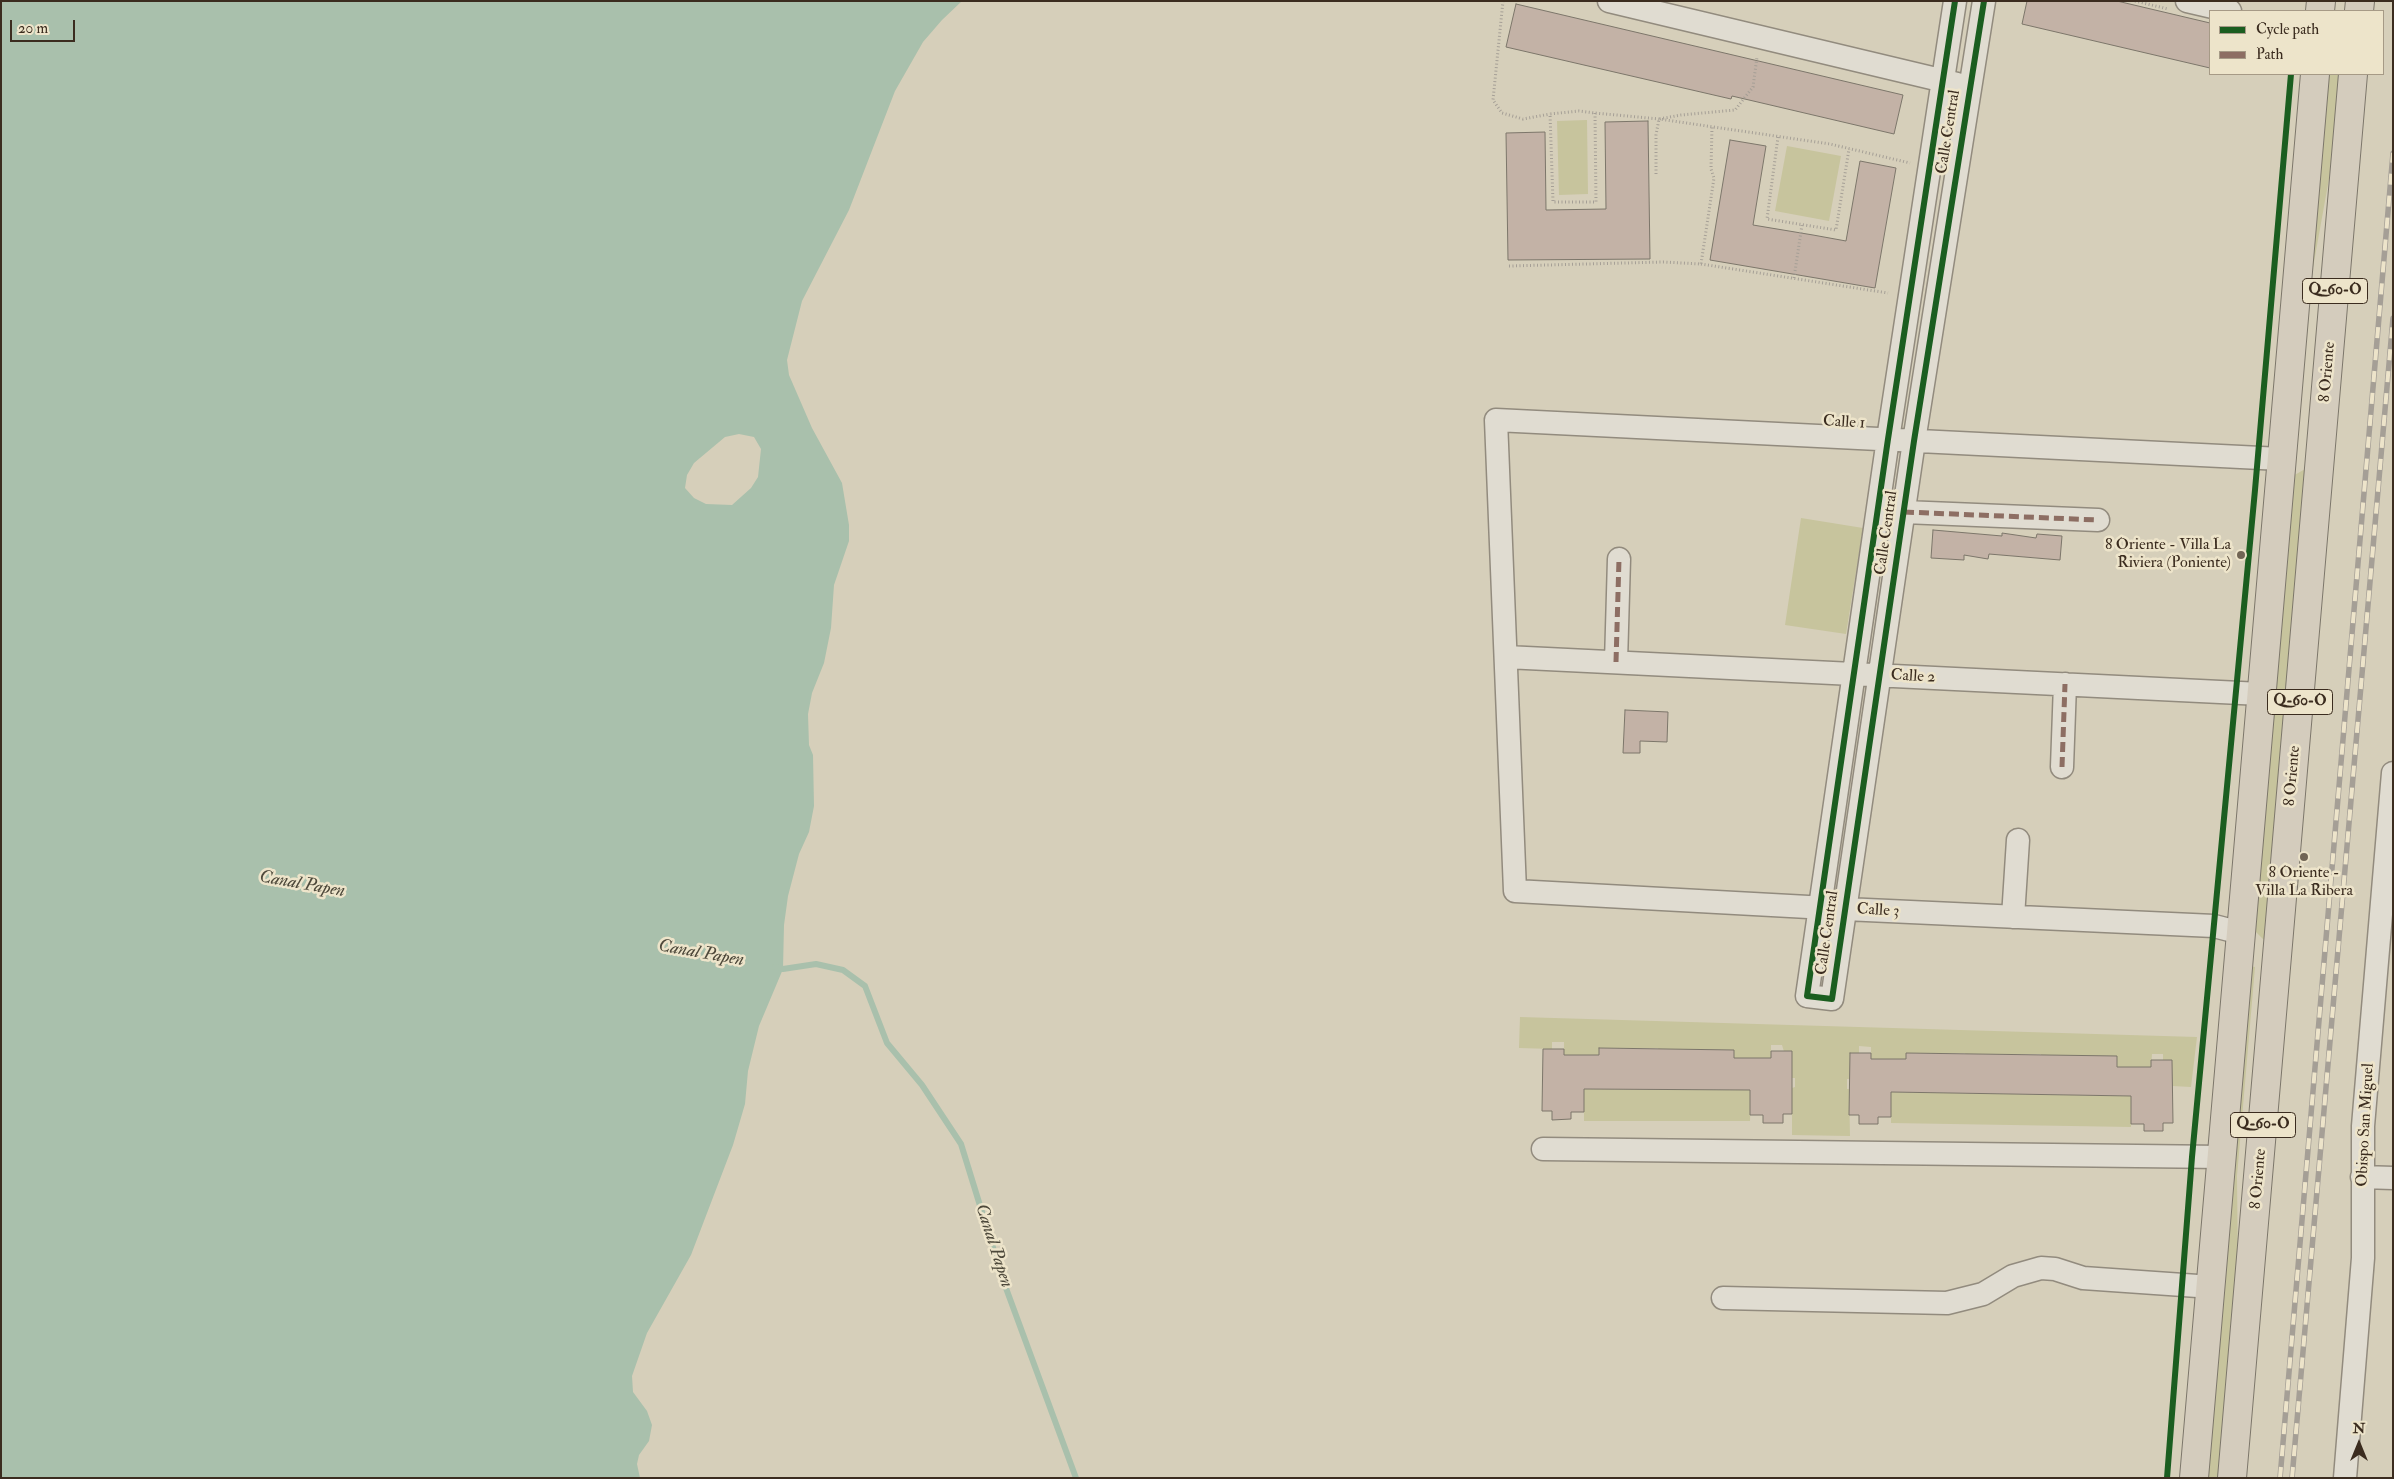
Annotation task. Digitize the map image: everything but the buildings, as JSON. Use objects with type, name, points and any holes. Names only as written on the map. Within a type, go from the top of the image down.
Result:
[{"type":"main road","name":"Q-60-O","points":[[2194,1478],[2212,1287],[2315,75]]},
{"type":"main road","name":"8 Oriente","points":[[2232,1478],[2353,75]]},
{"type":"main road","points":[[2282,459],[2304,444],[2324,420]]},
{"type":"main road","points":[[2241,933],[2260,952],[2275,985]]},
{"type":"street","points":[[1609,1],[1970,87]]},
{"type":"street","name":"Calle Central","points":[[1955,1],[1888,439],[1807,996],[1832,999],[1914,441],[1984,1]]},
{"type":"street","points":[[2187,1],[2226,10]]},
{"type":"street","points":[[1909,303],[1935,313]]},
{"type":"street","name":"Calle 1","points":[[1506,657],[1496,420],[2282,459]]},
{"type":"street","points":[[1904,512],[2098,520]]},
{"type":"street","points":[[1616,662],[1619,559]]},
{"type":"street","name":"Calle 2","points":[[1506,657],[2261,694]]},
{"type":"street","name":"Calle 3","points":[[1506,657],[1515,891],[1820,908],[2214,926],[2241,933]]},
{"type":"street","points":[[2062,768],[2065,684]]},
{"type":"street","name":"Obispo San Miguel","points":[[2345,1478],[2362,1268],[2362,1177],[2365,1098],[2393,773]]},
{"type":"street","points":[[2013,917],[2018,840]]},
{"type":"street","points":[[1543,1149],[2222,1157]]},
{"type":"street","points":[[2362,1177],[2393,1178]]},
{"type":"street","points":[[1722,1298],[1947,1303],[1983,1294],[2013,1276],[2041,1268],[2056,1269],[2083,1278],[2212,1287]]},
{"type":"path","points":[[1503,1],[1493,100],[1502,113],[1523,119],[1579,111],[1659,119],[1849,149],[1930,168]]},
{"type":"path","points":[[1659,119],[1735,110],[1752,87],[1759,37]]},
{"type":"path","points":[[1550,114],[1553,202],[1596,202],[1595,113]]},
{"type":"path","points":[[1656,174],[1656,135],[1659,119]]},
{"type":"path","points":[[1701,264],[1714,178],[1711,169],[1712,127]]},
{"type":"path","points":[[1778,137],[1767,219],[1836,230],[1849,149]]},
{"type":"path","points":[[1794,279],[1802,224]]},
{"type":"path","points":[[1509,266],[1663,262],[1701,264],[1794,279],[1909,303]]},
{"type":"shaded area","points":[[2329,75],[2342,75],[2334,151],[2312,273]]},
{"type":"shaded area","points":[[1587,120],[1588,194],[1559,195],[1557,121]]},
{"type":"shaded area","points":[[1787,146],[1841,156],[1829,221],[1775,211]]},
{"type":"shaded area","points":[[2307,468],[2265,939],[2263,939],[2253,929],[2291,477]]},
{"type":"shaded area","points":[[1801,518],[1863,528],[1846,634],[1785,625]]},
{"type":"shaded area","points":[[2249,966],[2255,967],[2237,1176],[2238,1274],[2221,1478],[2206,1478]]},
{"type":"shaded area","points":[[1520,1017],[2197,1037],[2191,1087],[2172,1086],[2172,1060],[2163,1060],[2163,1054],[2152,1054],[2151,1067],[2117,1067],[2116,1056],[2058,1056],[2041,1063],[2041,1054],[1981,1054],[1966,1064],[1965,1053],[1906,1053],[1906,1059],[1871,1060],[1871,1047],[1859,1046],[1859,1053],[1850,1053],[1850,1079],[1847,1079],[1850,1136],[1792,1135],[1792,1088],[1795,1087],[1795,1078],[1792,1078],[1782,1045],[1771,1045],[1771,1058],[1734,1058],[1734,1050],[1659,1060],[1658,1048],[1600,1048],[1599,1055],[1564,1055],[1564,1042],[1552,1042],[1552,1049],[1519,1048]]},
{"type":"shaded area","points":[[1584,1089],[1751,1090],[1750,1121],[1584,1121]]},
{"type":"shaded area","points":[[1891,1092],[2131,1096],[2131,1127],[1891,1123]]},
{"type":"water","points":[[1,1],[962,1],[923,42],[895,91],[849,210],[802,301],[787,360],[789,375],[812,428],[842,483],[849,525],[849,541],[834,585],[831,628],[824,663],[812,693],[808,714],[809,745],[813,755],[814,806],[809,832],[799,854],[788,896],[784,925],[783,969],[759,1026],[748,1071],[745,1104],[733,1145],[691,1255],[647,1333],[632,1376],[633,1392],[647,1411],[652,1425],[649,1441],[639,1455],[637,1464],[640,1478],[1,1478]],"holes":[[[739,434],[754,437],[761,449],[758,477],[751,488],[732,505],[706,504],[694,498],[685,488],[687,475],[694,463],[725,437]]]},
{"type":"waterway","name":"Canal Papen","points":[[775,967],[783,969],[816,964],[843,970],[865,986],[887,1043],[922,1085],[961,1144],[1003,1280],[1076,1478]]},
{"type":"railway","points":[[2280,1478],[2393,153]]},
{"type":"railway","points":[[2292,1478],[2393,318]]},
{"type":"marked path","points":[[1904,512],[2098,520]]},
{"type":"marked path","points":[[1616,662],[1619,559]]},
{"type":"marked path","points":[[2062,767],[2065,684]]},
{"type":"cycle path","points":[[1955,1],[1888,439],[1807,996],[1832,999],[1914,441],[1984,1]]},
{"type":"cycle path","points":[[2167,1478],[2192,1157],[2255,490],[2291,75]]},
{"type":"place","name":"8 Oriente - Villa La Riviera (Poniente)","points":[[2241,555]]},
{"type":"place","name":"8 Oriente - Villa La Ribera","points":[[2304,857]]}]
